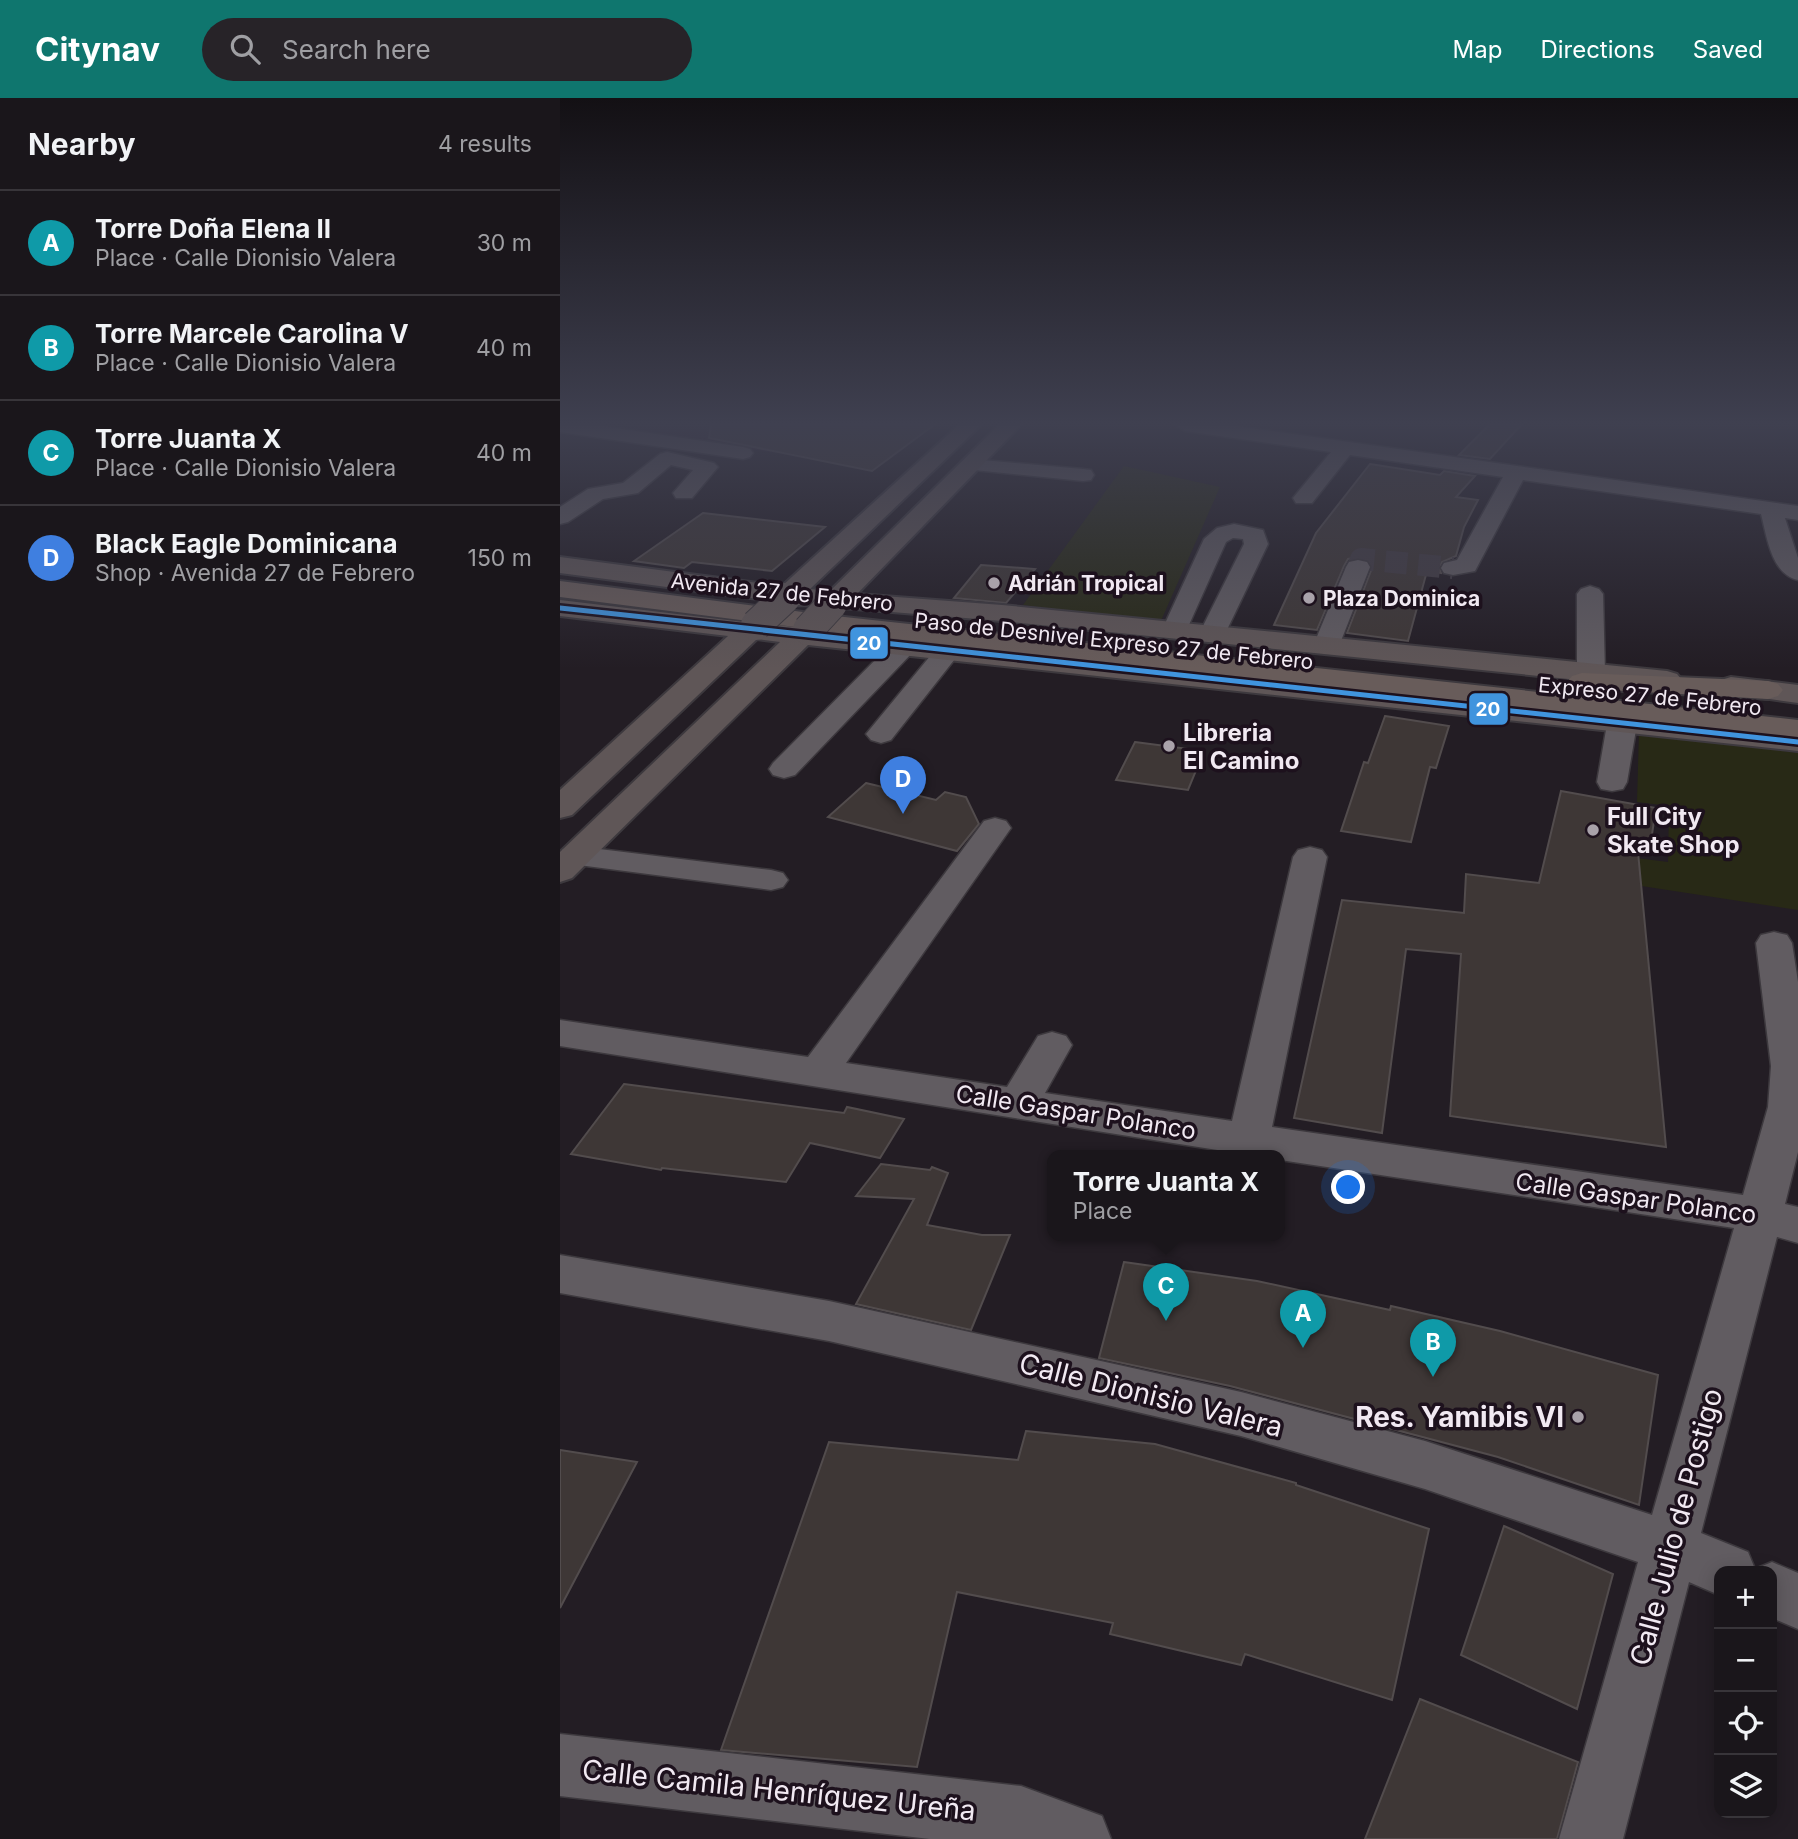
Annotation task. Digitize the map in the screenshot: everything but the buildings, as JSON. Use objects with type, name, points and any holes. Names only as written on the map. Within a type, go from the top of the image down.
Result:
[{"type":"highway","name":"Paso de Desnivel Expreso 27 de Febrero","points":[[560,577],[791,607],[1463,684]]},
{"type":"highway","name":"Paso de Desnivel Expreso 27 de Febrero","points":[[560,589],[826,623],[1463,684]]},
{"type":"highway","points":[[1463,684],[1769,690]]},
{"type":"highway","points":[[1463,684],[1798,741]]},
{"type":"highway","name":"Expreso 27 de Febrero","points":[[1463,684],[1798,712]]},
{"type":"highway","name":"Expreso 27 de Febrero","points":[[1463,684],[1798,729]]},
{"type":"main road","points":[[560,808],[884,506]]},
{"type":"main road","points":[[568,864],[806,632],[930,506]]},
{"type":"main road","name":"Avenida 27 de Febrero","points":[[560,565],[834,602],[1212,634],[1798,694]]},
{"type":"main road","name":"Avenida 27 de Febrero","points":[[560,608],[652,620],[806,632],[905,646],[1798,741]]},
{"type":"street","points":[[560,517],[577,506]]},
{"type":"street","points":[[1459,567],[1495,506]]},
{"type":"street","points":[[1752,506],[1798,513]]},
{"type":"street","points":[[1771,509],[1784,556],[1798,573]]},
{"type":"street","points":[[1175,631],[1216,539],[1224,532],[1241,531],[1255,535],[1256,544],[1212,634]]},
{"type":"street","points":[[1326,646],[1358,567]]},
{"type":"street","points":[[1590,594],[1591,672]]},
{"type":"street","points":[[784,769],[905,646]]},
{"type":"street","points":[[881,734],[949,650]]},
{"type":"street","points":[[1612,782],[1622,724]]},
{"type":"street","points":[[818,1072],[995,828]]},
{"type":"street","points":[[1249,1139],[1310,857]]},
{"type":"street","points":[[568,864],[771,880]]},
{"type":"street","name":"Calle Julio de Postigo","points":[[1591,1839],[1670,1547],[1779,1220],[1791,1066],[1774,943]]},
{"type":"street","name":"Calle Gaspar Polanco","points":[[560,1033],[1779,1220]]},
{"type":"street","points":[[1019,1102],[1052,1045]]},
{"type":"street","name":"Calle Dionisio Valera","points":[[560,1274],[829,1321],[1241,1414],[1425,1465],[1670,1547],[1716,1566]]},
{"type":"street","points":[[1777,1592],[1798,1601]]},
{"type":"street","name":"Calle Camila Henríquez Ureña","points":[[560,1765],[1021,1818],[1079,1839]]},
{"type":"green space","points":[[1095,506],[1212,506],[1160,623],[1023,605]]},
{"type":"green space","points":[[1639,732],[1798,753],[1798,910],[1635,885],[1636,858],[1668,862],[1669,806],[1637,802]]},
{"type":"tunnel","points":[[1358,567],[1361,559],[1453,568]]},
{"type":"transit line","name":"20","points":[[560,608],[1798,742]]},
{"type":"place","name":"Adrián Tropical","points":[[994,583]]},
{"type":"place","name":"Plaza Dominica","points":[[1309,598]]},
{"type":"place","name":"Libreria El Camino","points":[[1169,746]]},
{"type":"place","name":"Black Eagle Dominicana","points":[[903,814]]},
{"type":"place","name":"Full City Skate Shop","points":[[1593,830]]},
{"type":"place","name":"Torre Juanta X","points":[[1166,1321]]},
{"type":"place","name":"Torre Doña Elena II","points":[[1303,1348]]},
{"type":"place","name":"Torre Marcele Carolina V","points":[[1433,1377]]},
{"type":"place","name":"Res. Yamibis VI","points":[[1578,1417]]}]
